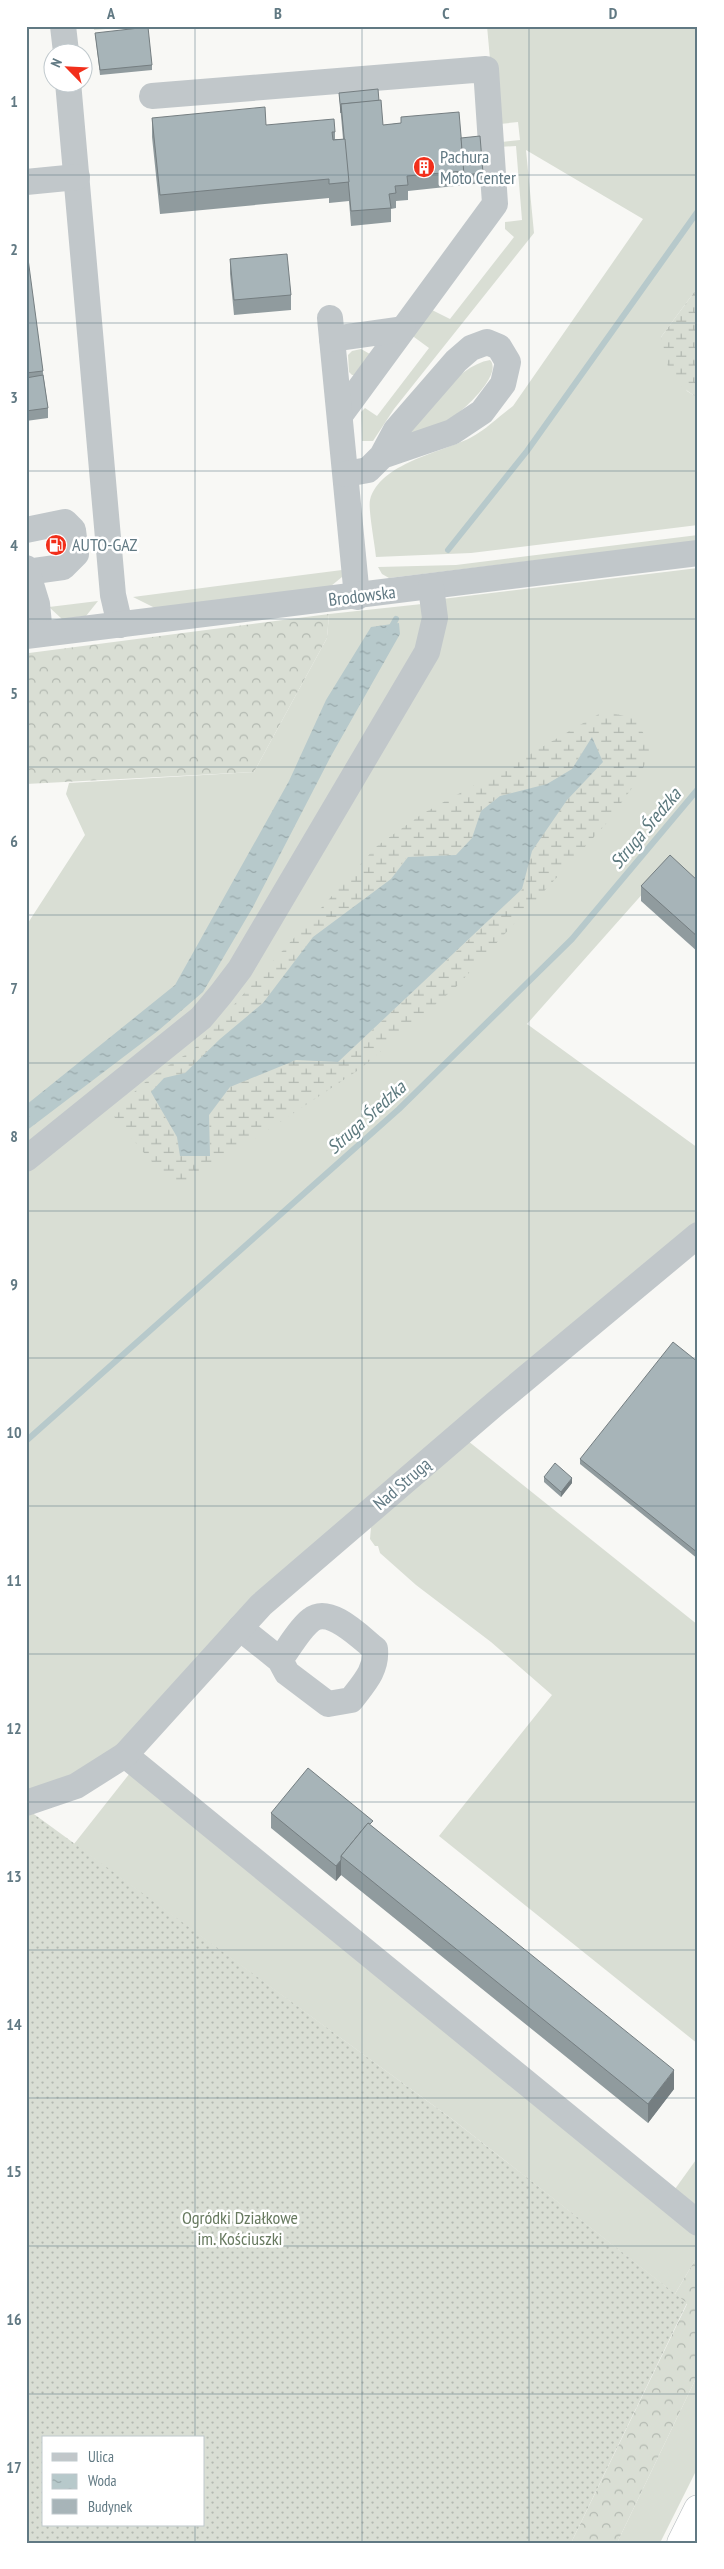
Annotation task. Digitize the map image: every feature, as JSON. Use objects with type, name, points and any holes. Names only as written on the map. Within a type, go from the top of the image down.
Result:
[{"type":"highway","points":[[682,2543],[698,2509]]},
{"type":"street","points":[[63,26],[65,42]]},
{"type":"street","points":[[152,96],[486,69],[495,204],[341,414]]},
{"type":"street","points":[[69,92],[113,594],[120,625]]},
{"type":"street","points":[[26,182],[77,177]]},
{"type":"street","points":[[366,596],[346,474],[331,328],[403,329]]},
{"type":"street","points":[[346,474],[368,470],[382,456],[396,430],[456,361],[472,348],[487,342],[499,347],[508,362],[503,384],[482,412],[452,432],[382,456]]},
{"type":"street","points":[[26,530],[65,522],[73,530],[76,554],[63,567],[27,570],[37,604],[33,635]]},
{"type":"street","name":"Brodowska","points":[[33,635],[366,596],[698,553]]},
{"type":"street","points":[[26,1159],[201,1018],[240,969],[427,652],[436,618],[435,587]]},
{"type":"street","name":"Nad Strugą","points":[[26,1803],[76,1786],[125,1755],[261,1605],[698,1235]]},
{"type":"street","points":[[240,1628],[280,1660]]},
{"type":"street","points":[[125,1755],[698,2223]]},
{"type":"green space","points":[[94,26],[140,26],[94,30]]},
{"type":"green space","points":[[487,26],[698,26],[698,287],[661,337],[687,391],[698,398],[698,525],[471,553],[376,557],[370,500],[376,487],[398,468],[470,438],[513,406],[643,219],[526,150],[534,233],[394,409],[373,441],[362,441],[361,412],[365,408],[377,416],[429,348],[414,337],[414,334],[432,310],[450,319],[514,237],[505,229],[505,222],[522,220],[516,146],[498,147]],"holes":[[[518,122],[520,140],[502,142],[500,124]]]},
{"type":"green space","points":[[698,287],[698,398],[675,379],[665,357],[661,337]]},
{"type":"green space","points":[[361,349],[370,354],[354,375],[352,375],[349,372],[348,355],[352,351]]},
{"type":"green space","points":[[490,360],[493,366],[487,382],[466,407],[434,428],[414,438],[400,442],[429,406],[452,382],[477,364]]},
{"type":"green space","points":[[698,535],[698,541],[389,578],[382,574],[378,567],[456,565]]},
{"type":"green space","points":[[698,568],[698,885],[669,864],[527,1024],[698,1148],[698,1222],[476,1407],[116,1749],[72,1775],[26,1794],[26,1170],[205,1022],[442,599]]},
{"type":"green space","points":[[342,570],[342,577],[331,586],[155,608],[133,597]]},
{"type":"green space","points":[[98,601],[86,616],[62,619],[49,607]]},
{"type":"green space","points":[[422,604],[425,631],[212,997],[26,1152],[26,926],[85,835],[66,794],[69,783],[254,772],[327,638],[329,614]]},
{"type":"green space","points":[[329,614],[327,638],[254,772],[26,784],[26,658],[29,657],[29,653]]},
{"type":"green space","points":[[604,711],[636,719],[652,750],[635,784],[605,825],[455,988],[360,1069],[179,1189],[149,1159],[111,1113],[153,1075],[193,1050],[377,846],[422,814]],"holes":[[[591,738],[603,762],[567,800],[532,851],[522,890],[338,1062],[296,1060],[230,1087],[209,1115],[210,1156],[180,1155],[177,1137],[151,1093],[164,1078],[185,1073],[220,1039],[263,1003],[313,937],[391,879],[407,857],[456,855],[472,838],[481,811],[500,796],[547,784],[572,769]]]},
{"type":"green space","points":[[468,1441],[698,1625],[698,2044],[439,1836],[552,1695],[491,1642],[416,1585],[380,1553],[378,1546],[375,1546],[370,1539],[371,1527]]},
{"type":"green space","points":[[130,1773],[566,2123],[698,2236],[698,2255],[675,2294],[452,2119],[74,1844]]},
{"type":"green space","name":"Ogródki Działkowe im. Kościuszki","points":[[27,1809],[452,2119],[687,2303],[571,2543],[26,2543]]},
{"type":"green space","points":[[698,2157],[698,2207],[675,2189]]},
{"type":"green space","points":[[698,2255],[698,2374],[617,2543],[571,2543],[687,2304],[675,2294]]},
{"type":"green space","points":[[698,2374],[698,2467],[660,2543],[617,2543]]},
{"type":"water","points":[[399,623],[400,634],[331,756],[253,907],[203,992],[159,1030],[26,1131],[26,1105],[175,985],[289,781],[326,700],[371,627]]},
{"type":"water","points":[[592,737],[603,762],[567,800],[532,851],[522,889],[338,1062],[296,1060],[230,1087],[209,1115],[210,1156],[180,1156],[177,1137],[151,1092],[164,1078],[185,1073],[220,1039],[263,1003],[313,937],[391,879],[408,857],[456,855],[472,838],[481,811],[500,796],[547,784],[572,769]]},
{"type":"building","points":[[148,27],[152,65],[100,70],[95,33]]},
{"type":"building","points":[[378,89],[379,101],[341,104],[341,113],[339,93]]},
{"type":"building","points":[[381,100],[383,125],[401,123],[401,117],[459,112],[464,171],[407,176],[408,185],[395,186],[396,193],[389,194],[391,208],[351,211],[341,104]]},
{"type":"building","points":[[265,107],[266,125],[334,119],[335,132],[332,132],[333,140],[345,139],[349,182],[329,184],[329,179],[160,195],[152,118]]},
{"type":"building","points":[[480,136],[483,173],[464,175],[461,138]]},
{"type":"building","points":[[26,251],[43,371],[26,373]]},
{"type":"building","points":[[287,254],[291,295],[234,300],[230,259]]},
{"type":"building","points":[[43,375],[48,408],[26,411],[26,378]]},
{"type":"building","points":[[670,855],[698,881],[698,937],[641,886]]},
{"type":"building","points":[[673,1342],[698,1362],[698,1553],[580,1459]]},
{"type":"building","points":[[555,1463],[572,1478],[561,1492],[544,1477]]},
{"type":"building","points":[[308,1768],[373,1821],[370,1824],[368,1823],[341,1856],[341,1860],[336,1866],[271,1813]]},
{"type":"building","points":[[368,1823],[674,2070],[648,2104],[341,1856]]},
{"type":"waterway","points":[[448,550],[527,451],[698,211]]},
{"type":"waterway","points":[[390,630],[396,619]]},
{"type":"waterway","name":"Struga Średzka","points":[[26,1441],[399,1109],[572,939],[698,789]]},
{"type":"place","name":"Pachura Moto Center","points":[[424,167]]},
{"type":"place","name":"AUTO-GAZ","points":[[56,545]]}]
